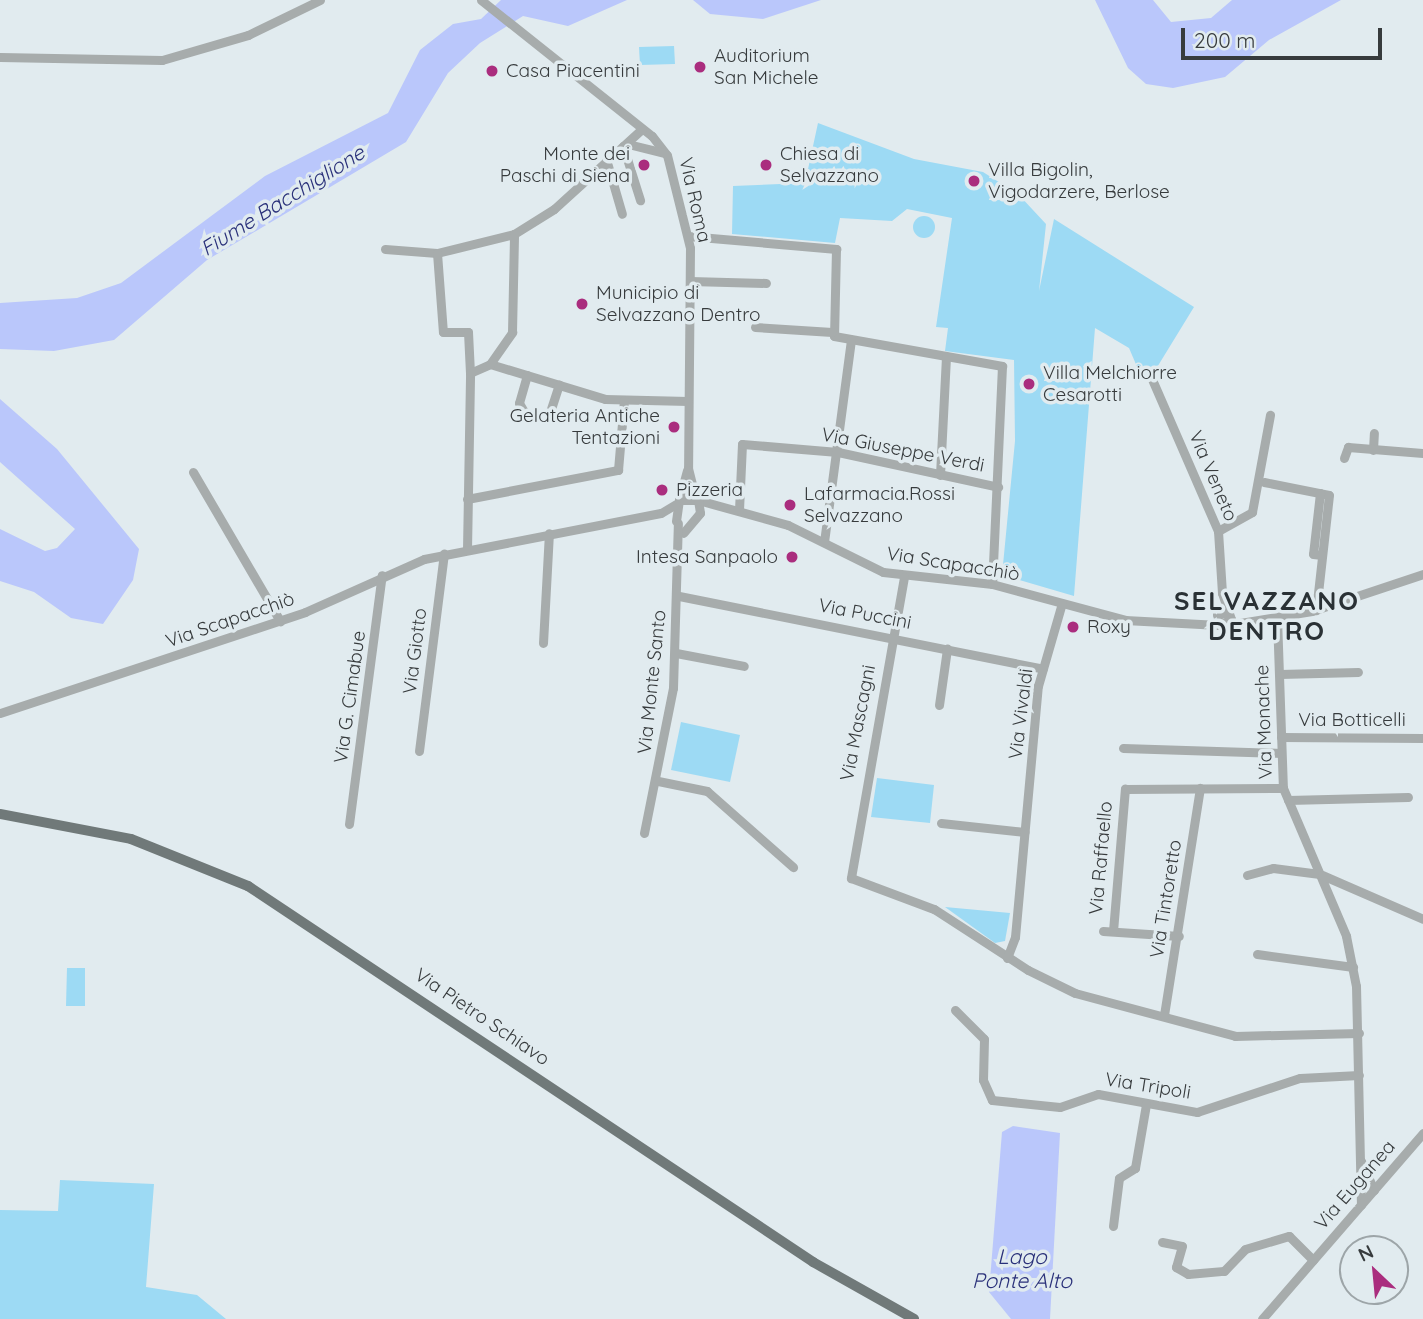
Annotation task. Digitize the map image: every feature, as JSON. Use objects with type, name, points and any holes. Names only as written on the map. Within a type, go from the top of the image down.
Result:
[{"type":"main road","name":"Via Pietro Schiavo","points":[[0,814],[131,839],[248,886],[813,1262],[914,1319]]},
{"type":"street","points":[[0,57],[162,60],[248,35],[320,0]]},
{"type":"street","name":"Via Roma","points":[[481,0],[516,31],[652,136],[667,155],[688,236],[688,468],[697,499],[698,516]]},
{"type":"street","points":[[385,249],[437,253],[514,234],[554,209],[642,129]]},
{"type":"street","points":[[625,145],[638,143],[652,136]]},
{"type":"street","points":[[638,143],[667,155]]},
{"type":"street","points":[[625,145],[640,200]]},
{"type":"street","points":[[606,159],[622,214]]},
{"type":"street","points":[[470,373],[490,364],[512,332],[514,234]]},
{"type":"street","points":[[688,236],[836,249],[832,332]]},
{"type":"street","points":[[437,253],[443,332],[468,332],[470,373],[467,550]]},
{"type":"street","points":[[690,281],[766,283]]},
{"type":"street","points":[[755,327],[832,332],[851,340],[997,363],[1004,369],[992,584]]},
{"type":"street","points":[[824,542],[851,340]]},
{"type":"street","points":[[940,474],[946,356]]},
{"type":"street","points":[[490,364],[559,385],[624,400],[688,401]]},
{"type":"street","points":[[527,375],[519,402],[527,418],[549,415],[559,385]]},
{"type":"street","name":"Via Veneto","points":[[1151,377],[1218,531],[1223,613]]},
{"type":"street","points":[[467,499],[618,470],[624,400]]},
{"type":"street","points":[[1218,531],[1252,512],[1270,415]]},
{"type":"street","points":[[1373,450],[1374,433]]},
{"type":"street","name":"Via Giuseppe Verdi","points":[[739,510],[742,444],[838,452],[998,487]]},
{"type":"street","points":[[1344,458],[1348,447],[1423,453]]},
{"type":"street","name":"Via Roma","points":[[677,503],[688,468]]},
{"type":"street","points":[[194,472],[279,621]]},
{"type":"street","points":[[1264,482],[1320,493],[1313,554],[1322,555],[1316,610]]},
{"type":"street","points":[[677,503],[697,499]]},
{"type":"street","name":"Via Scapacchiò","points":[[697,499],[723,509],[739,510],[824,542],[871,567],[904,576],[992,584],[1125,620],[1224,625],[1277,618],[1316,610],[1423,574]]},
{"type":"street","name":"Via Scapacchiò","points":[[0,713],[279,621],[383,575],[444,554],[662,513],[677,503]]},
{"type":"street","name":"Via Monte Santo","points":[[644,833],[658,781],[676,653],[681,525],[677,503]]},
{"type":"street","name":"Via Scapacchiò","points":[[698,516],[723,509]]},
{"type":"street","points":[[662,513],[681,525],[698,516]]},
{"type":"street","points":[[543,643],[549,533]]},
{"type":"street","name":"Via Giotto","points":[[419,751],[444,554]]},
{"type":"street","name":"Via G. Cimabue","points":[[349,824],[383,575]]},
{"type":"street","name":"Via Mascagni","points":[[904,576],[850,876],[934,909],[1007,958]]},
{"type":"street","name":"Via Puccini","points":[[679,596],[1043,669]]},
{"type":"street","name":"Via Vivaldi","points":[[1007,958],[1015,937],[1043,669],[1062,603]]},
{"type":"street","points":[[1223,613],[1224,625]]},
{"type":"street","name":"Via Scapacchiò","points":[[1187,624],[1223,613],[1252,620]]},
{"type":"street","name":"Via Monache","points":[[1277,618],[1283,788],[1332,900],[1353,967],[1359,1033],[1361,1205]]},
{"type":"street","points":[[939,705],[947,649]]},
{"type":"street","points":[[676,653],[744,666]]},
{"type":"street","points":[[1280,674],[1358,672]]},
{"type":"street","name":"Via Botticelli","points":[[1281,737],[1423,738]]},
{"type":"street","points":[[1124,748],[1281,753]]},
{"type":"street","points":[[658,781],[707,791],[793,867]]},
{"type":"street","points":[[1200,788],[1283,788]]},
{"type":"street","name":"Via Raffaello","points":[[1179,936],[1108,931],[1125,789],[1200,788]]},
{"type":"street","name":"Via Tintoretto","points":[[1164,1015],[1179,936],[1200,788]]},
{"type":"street","points":[[1288,800],[1408,797]]},
{"type":"street","points":[[941,823],[1025,832]]},
{"type":"street","points":[[1247,875],[1273,868],[1320,874],[1423,919]]},
{"type":"street","points":[[1332,900],[1347,888]]},
{"type":"street","points":[[1257,954],[1353,967]]},
{"type":"street","points":[[1007,958],[1075,993],[1235,1035],[1359,1033]]},
{"type":"street","name":"Via Tripoli","points":[[954,1010],[984,1040],[983,1080],[992,1100],[1060,1107],[1098,1094],[1197,1112],[1300,1078],[1359,1075]]},
{"type":"street","points":[[1113,1226],[1119,1178],[1135,1168],[1146,1104]]},
{"type":"street","name":"Via Euganea","points":[[1262,1319],[1423,1133]]},
{"type":"street","points":[[1360,1160],[1374,1191]]},
{"type":"street","points":[[1367,1172],[1386,1176]]},
{"type":"street","points":[[1360,1183],[1374,1191]]},
{"type":"street","name":"Via Euganea","points":[[1162,1242],[1182,1246],[1177,1267],[1188,1274],[1224,1271],[1245,1249],[1289,1236],[1313,1260]]},
{"type":"shaded area","points":[[674,46],[675,64],[640,65],[639,47]]},
{"type":"shaded area","points":[[818,123],[914,159],[983,172],[1019,195],[1046,224],[1039,291],[1054,219],[1194,307],[1156,369],[1141,376],[1129,348],[1095,328],[1074,596],[1002,575],[1015,441],[1014,360],[945,351],[948,328],[936,327],[952,218],[907,209],[892,221],[840,218],[835,243],[732,234],[733,186],[805,183]]},
{"type":"shaded area","points":[[920,216],[928,216],[935,223],[935,231],[928,238],[920,238],[913,231],[913,223]]},
{"type":"shaded area","points":[[681,722],[740,735],[730,782],[671,770]]},
{"type":"shaded area","points":[[877,778],[934,785],[930,823],[871,817]]},
{"type":"shaded area","points":[[945,907],[1010,913],[1005,941],[995,943]]},
{"type":"shaded area","points":[[67,968],[85,968],[85,1006],[66,1006]]},
{"type":"shaded area","points":[[60,1180],[154,1184],[146,1287],[197,1295],[226,1319],[0,1319],[0,1210],[58,1211]]},
{"type":"water","name":"Fiume Bacchiglione","points":[[501,0],[627,0],[568,26],[523,16],[480,43],[448,73],[406,142],[207,260],[114,340],[54,351],[0,349],[0,303],[77,298],[121,283],[265,176],[388,113],[420,50],[453,24],[481,19]]},
{"type":"water","points":[[693,0],[821,0],[763,19],[710,14]]},
{"type":"water","points":[[1095,0],[1153,0],[1171,22],[1211,18],[1232,0],[1341,0],[1269,40],[1225,77],[1173,88],[1146,84],[1128,68]]},
{"type":"water","points":[[0,399],[57,449],[139,549],[133,580],[103,624],[71,618],[34,592],[0,581],[0,529],[45,551],[57,548],[75,529],[0,462]]},
{"type":"water","name":"Lago Ponte Alto","points":[[1013,1126],[1060,1133],[1050,1319],[1011,1319],[989,1292],[1002,1132]]},
{"type":"place","name":"Auditorium San Michele","points":[[700,67]]},
{"type":"place","name":"Casa Piacentini","points":[[492,71]]},
{"type":"place","name":"Monte dei Paschi di Siena","points":[[644,165]]},
{"type":"place","name":"Chiesa di Selvazzano","points":[[766,165]]},
{"type":"place","name":"Villa Bigolin, Vigodarzere, Berlose","points":[[974,181]]},
{"type":"place","name":"Municipio di Selvazzano Dentro","points":[[582,304]]},
{"type":"place","name":"Villa Melchiorre Cesarotti","points":[[1029,384]]},
{"type":"place","name":"Gelateria Antiche Tentazioni","points":[[674,427]]},
{"type":"place","name":"Pizzeria","points":[[662,490]]},
{"type":"place","name":"Lafarmacia.Rossi Selvazzano","points":[[790,505]]},
{"type":"place","name":"Intesa Sanpaolo","points":[[792,557]]},
{"type":"place","name":"Roxy","points":[[1073,627]]},
{"type":"district","name":"SELVAZZANO DENTRO","points":[[1267,616]]}]
